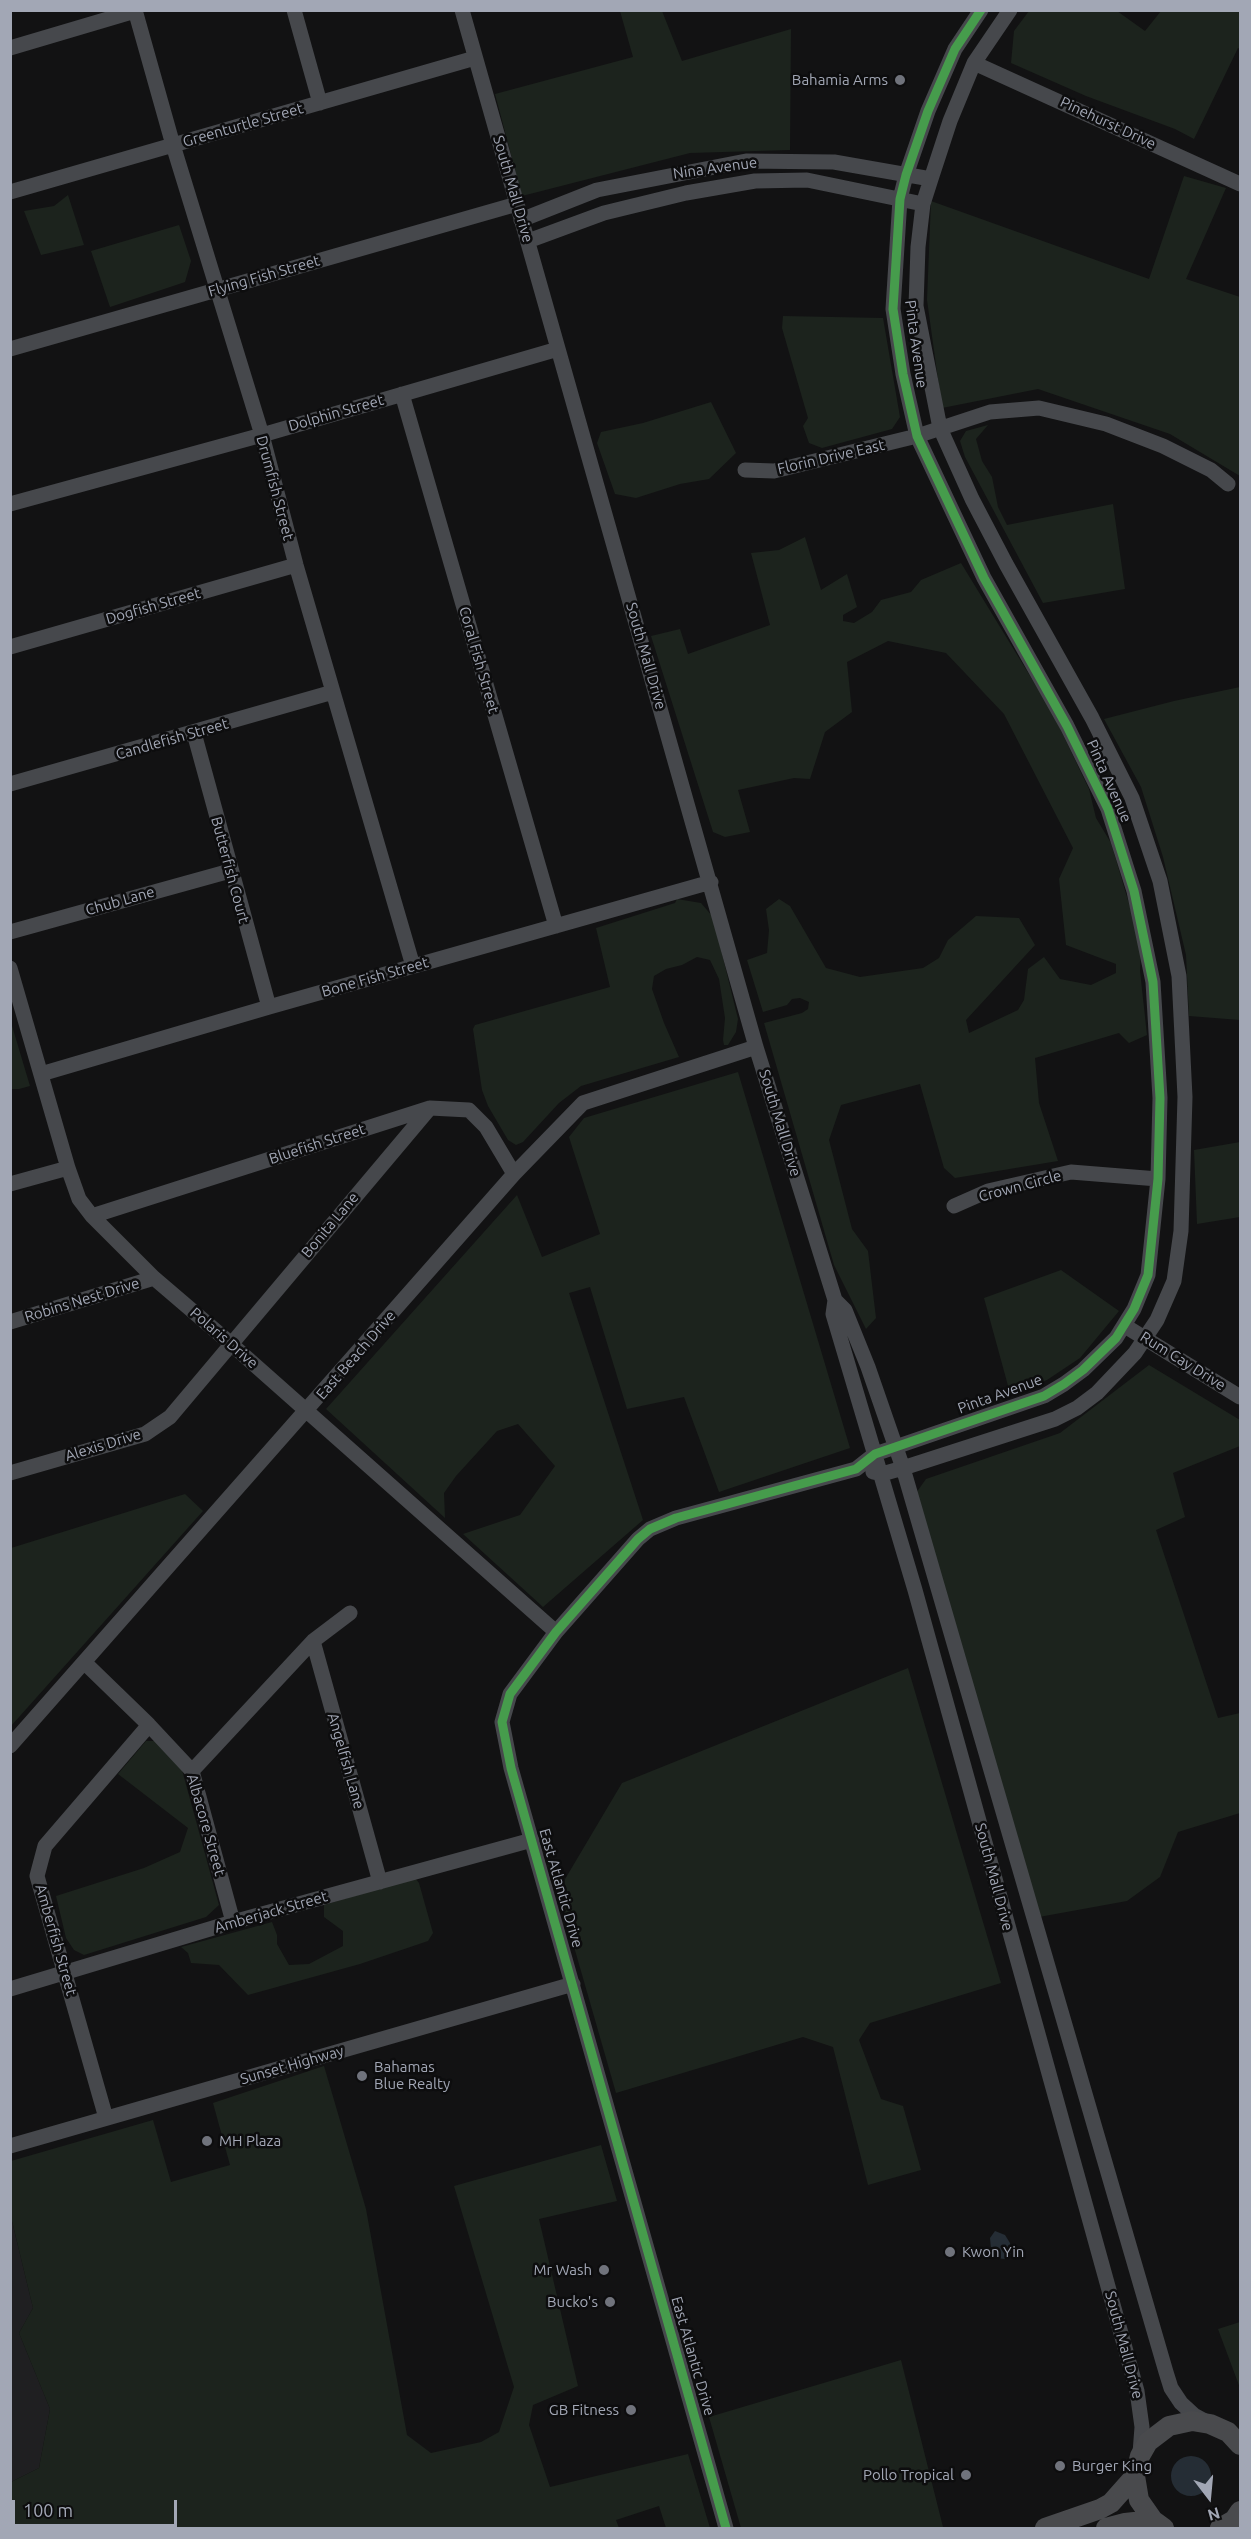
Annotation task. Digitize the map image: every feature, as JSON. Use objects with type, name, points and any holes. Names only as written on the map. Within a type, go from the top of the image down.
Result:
[{"type":"main road","points":[[1158,2524],[1139,2500],[1135,2476],[1140,2456],[1148,2442],[1169,2426],[1192,2421],[1210,2424],[1236,2440]]},
{"type":"main road","points":[[1045,2529],[1111,2503],[1135,2476]]},
{"type":"main road","points":[[1106,2529],[1125,2523],[1158,2524]]},
{"type":"street","points":[[294,10],[320,103]]},
{"type":"street","name":"South Mall Drive","points":[[462,10],[756,1047],[835,1300],[833,1314],[915,1590],[1137,2391],[1142,2427],[1140,2456]]},
{"type":"street","name":"Pinta Avenue","points":[[875,1454],[1044,1396],[1083,1370],[1106,1349],[1125,1326],[1148,1275],[1158,1179],[1160,1098],[1153,982],[1134,891],[1108,809],[1067,726],[984,578],[917,436],[903,374],[893,309],[900,199],[906,175],[928,111],[955,49],[981,10]]},
{"type":"street","name":"Pinta Avenue","points":[[882,1474],[1055,1419],[1077,1408],[1097,1393],[1123,1367],[1146,1338],[1166,1301],[1178,1260],[1184,1177],[1185,1097],[1179,976],[1160,881],[1132,798],[1092,718],[996,546],[940,428],[916,306],[918,247],[923,204],[950,121],[974,63],[1010,10]]},
{"type":"street","points":[[10,48],[135,11]]},
{"type":"street","name":"Drumfish Street","points":[[135,11],[173,145],[262,435],[296,565],[413,966]]},
{"type":"street","name":"Greenturtle Street","points":[[10,192],[475,58]]},
{"type":"street","name":"Pinehurst Drive","points":[[974,63],[1240,184]]},
{"type":"street","name":"Nina Avenue","points":[[521,220],[597,190],[746,160],[834,162],[931,179]]},
{"type":"street","points":[[831,184],[834,162]]},
{"type":"street","name":"Nina Avenue","points":[[528,242],[604,213],[686,193],[755,181],[807,180],[923,204]]},
{"type":"street","points":[[597,190],[604,213]]},
{"type":"street","name":"Flying Fish Street","points":[[10,349],[517,204]]},
{"type":"street","name":"Dolphin Street","points":[[10,504],[262,435],[558,348]]},
{"type":"street","name":"Coral Fish Street","points":[[402,394],[556,926]]},
{"type":"street","name":"Florin Drive East","points":[[745,470],[774,471],[917,436],[990,412],[1038,408],[1107,423],[1163,446],[1211,470],[1228,484]]},
{"type":"street","name":"Dogfish Street","points":[[10,647],[296,565]]},
{"type":"street","name":"Candlefish Street","points":[[10,784],[194,734],[333,692]]},
{"type":"street","name":"Butterfish Court","points":[[194,734],[269,1007]]},
{"type":"street","points":[[1108,809],[1132,798]]},
{"type":"street","name":"Chub Lane","points":[[10,932],[230,870]]},
{"type":"street","name":"Bone Fish Street","points":[[41,1074],[711,882]]},
{"type":"street","name":"Polaris Drive","points":[[10,968],[68,1168],[79,1199],[92,1216],[154,1278],[556,1632]]},
{"type":"street","name":"East Beach Drive","points":[[10,1746],[514,1174],[583,1103],[756,1047]]},
{"type":"street","name":"Bluefish Street","points":[[92,1216],[430,1108],[469,1110],[486,1127],[514,1174]]},
{"type":"street","name":"Bonita Lane","points":[[230,1343],[430,1108]]},
{"type":"street","points":[[10,1184],[68,1168]]},
{"type":"street","name":"Crown Circle","points":[[954,1206],[988,1191],[1071,1173],[1158,1179]]},
{"type":"street","name":"Robins Nest Drive","points":[[10,1322],[154,1278]]},
{"type":"street","name":"South Mall Drive","points":[[835,1300],[845,1310],[903,1468],[1166,2372],[1181,2403],[1194,2415],[1210,2424]]},
{"type":"street","name":"Rum Cay Drive","points":[[1125,1326],[1240,1397]]},
{"type":"street","name":"Alexis Drive","points":[[10,1473],[145,1434],[170,1417],[230,1343]]},
{"type":"street","name":"East Atlantic Drive","points":[[726,2529],[511,1768],[502,1722],[510,1694],[556,1632],[638,1539],[654,1527],[676,1518],[856,1469],[875,1454]]},
{"type":"street","name":"East Atlantic Drive","points":[[856,1469],[882,1474]]},
{"type":"street","points":[[915,1590],[936,1583]]},
{"type":"street","points":[[192,1771],[313,1641],[350,1613]]},
{"type":"street","name":"Angelfish Lane","points":[[313,1641],[380,1882]]},
{"type":"street","name":"Albacore Street","points":[[84,1662],[149,1725],[192,1771],[233,1923]]},
{"type":"street","name":"Amberfish Street","points":[[106,2118],[38,1876],[45,1846],[149,1725]]},
{"type":"street","name":"Amberjack Street","points":[[10,1989],[233,1923],[532,1840]]},
{"type":"street","name":"Sunset Highway","points":[[10,2146],[573,1984]]},
{"type":"shaded area","points":[[620,11],[662,11],[682,61],[791,29],[790,150],[690,153],[522,196],[495,94],[633,57]]},
{"type":"shaded area","points":[[1029,11],[1117,11],[1145,31],[1161,11],[1240,11],[1240,49],[1238,48],[1194,139],[1175,129],[1086,96],[1011,63],[1014,31]]},
{"type":"shaded area","points":[[1184,176],[1226,188],[1186,279],[1240,297],[1240,476],[1170,434],[1038,389],[942,408],[927,300],[931,201],[1149,279]]},
{"type":"shaded area","points":[[68,195],[84,245],[41,255],[24,211],[54,206]]},
{"type":"shaded area","points":[[179,225],[191,261],[185,282],[110,307],[91,251]]},
{"type":"shaded area","points":[[783,316],[883,318],[900,417],[892,429],[822,448],[809,443],[803,426],[808,418],[782,328]]},
{"type":"shaded area","points":[[711,402],[736,453],[709,479],[680,484],[636,498],[615,494],[597,443],[601,432],[643,423]]},
{"type":"shaded area","points":[[988,425],[976,439],[982,461],[992,477],[998,507],[1007,525],[1113,504],[1125,589],[1043,603],[965,457],[960,441],[966,431]]},
{"type":"shaded area","points":[[805,537],[821,590],[847,574],[857,607],[843,615],[843,621],[854,623],[872,612],[881,600],[911,592],[921,580],[961,563],[1052,712],[1089,789],[1096,818],[1111,843],[1141,944],[1140,971],[1147,1035],[1129,1043],[1119,1033],[1035,1058],[1039,1103],[1058,1161],[955,1178],[944,1168],[920,1084],[841,1105],[829,1140],[852,1229],[868,1251],[876,1318],[866,1329],[834,1265],[764,1023],[802,1013],[808,1009],[809,1002],[800,998],[792,999],[787,1005],[763,1012],[747,960],[767,953],[769,930],[766,909],[779,899],[790,906],[826,968],[860,977],[923,968],[939,958],[948,940],[976,916],[1019,918],[1035,945],[966,1020],[969,1033],[1018,1010],[1024,1000],[1028,969],[1044,957],[1060,979],[1091,985],[1116,973],[1116,964],[1066,945],[1059,879],[1073,848],[1004,714],[946,653],[888,641],[847,662],[852,712],[825,732],[810,779],[794,778],[738,790],[750,832],[725,837],[713,832],[651,636],[680,629],[688,654],[770,625],[751,553],[779,550]]},
{"type":"shaded area","points":[[1240,687],[1240,1020],[1189,1016],[1186,955],[1163,857],[1141,787],[1104,719]]},
{"type":"shaded area","points":[[677,899],[701,903],[713,917],[738,1019],[736,1032],[728,1045],[724,1045],[723,1040],[725,1018],[719,979],[710,960],[697,957],[682,965],[666,969],[654,976],[652,989],[679,1057],[581,1086],[559,1103],[523,1142],[516,1145],[508,1140],[488,1106],[482,1090],[473,1029],[475,1025],[610,987],[596,928],[675,903]]},
{"type":"shaded area","points":[[10,1019],[30,1086],[19,1089],[11,1089]]},
{"type":"shaded area","points":[[738,1072],[850,1448],[719,1492],[684,1397],[627,1409],[590,1287],[569,1293],[643,1520],[543,1607],[463,1534],[520,1515],[555,1466],[518,1424],[497,1431],[456,1476],[444,1493],[445,1518],[326,1409],[517,1195],[542,1257],[600,1234],[569,1137],[584,1118]]},
{"type":"shaded area","points":[[1240,1142],[1240,1217],[1197,1224],[1194,1150]]},
{"type":"shaded area","points":[[1061,1270],[1119,1311],[1080,1358],[1047,1380],[1010,1393],[984,1298]]},
{"type":"shaded area","points":[[1149,1365],[1240,1420],[1240,1446],[1173,1473],[1185,1517],[1156,1530],[1218,1718],[1240,1713],[1240,1813],[1178,1832],[1160,1877],[1127,1901],[1039,1917],[916,1493],[926,1479],[1060,1433]]},
{"type":"shaded area","points":[[185,1494],[203,1511],[11,1726],[11,1548]]},
{"type":"shaded area","points":[[908,1668],[1001,1983],[870,2023],[859,2040],[881,2099],[903,2106],[921,2170],[868,2185],[833,2047],[803,2037],[616,2093],[558,1891],[622,1783]]},
{"type":"shaded area","points":[[146,1741],[160,1741],[182,1770],[219,1905],[206,1917],[84,1955],[74,1950],[66,1938],[56,1896],[144,1868],[180,1852],[188,1828],[118,1774]]},
{"type":"shaded area","points":[[415,1878],[419,1883],[433,1933],[428,1941],[360,1964],[248,1995],[219,1965],[191,1963],[188,1953],[181,1947],[272,1922],[277,1935],[277,1944],[289,1965],[309,1964],[343,1946],[343,1931],[324,1917],[324,1905]]},
{"type":"shaded area","points":[[324,2066],[366,2209],[407,2435],[431,2453],[481,2442],[499,2432],[514,2387],[454,2186],[601,2145],[617,2201],[539,2219],[578,2386],[533,2405],[529,2425],[550,2487],[688,2454],[710,2528],[666,2528],[659,2506],[616,2520],[619,2528],[11,2528],[11,2482],[39,2468],[50,2409],[19,2333],[33,2308],[11,2217],[11,2161],[153,2120],[171,2182],[230,2165],[213,2103]]},
{"type":"shaded area","points":[[11,2217],[33,2308],[19,2333],[50,2409],[39,2468],[11,2482]]},
{"type":"shaded area","points":[[995,2231],[1005,2235],[1010,2243],[1011,2253],[1005,2259],[996,2258],[991,2249],[990,2238]]},
{"type":"shaded area","points":[[1240,2322],[1240,2388],[1218,2329]]},
{"type":"shaded area","points":[[901,2360],[943,2527],[741,2528],[709,2417]]},
{"type":"shaded area","points":[[1191,2456],[1205,2462],[1211,2476],[1205,2490],[1191,2496],[1177,2490],[1171,2476],[1177,2462]]},
{"type":"cycle path","points":[[726,2528],[511,1768],[502,1722],[510,1694],[556,1632],[638,1539],[650,1529],[676,1518],[856,1469],[875,1454],[1044,1396],[1083,1370],[1116,1338],[1134,1309],[1148,1275],[1158,1179],[1160,1098],[1153,982],[1134,891],[1108,809],[1067,726],[984,578],[917,436],[903,374],[893,309],[900,199],[906,175],[928,111],[955,49],[981,10]]},
{"type":"place","name":"Bahamia Arms","points":[[900,80]]},
{"type":"place","name":"Bahamas Blue Realty","points":[[362,2076]]},
{"type":"place","name":"MH Plaza","points":[[207,2141]]},
{"type":"place","name":"Kwon Yin","points":[[950,2252]]},
{"type":"place","name":"Mr Wash","points":[[604,2270]]},
{"type":"place","name":"Bucko's","points":[[610,2302]]},
{"type":"place","name":"GB Fitness","points":[[631,2410]]},
{"type":"place","name":"Burger King","points":[[1060,2466]]},
{"type":"place","name":"Pollo Tropical","points":[[966,2475]]}]
